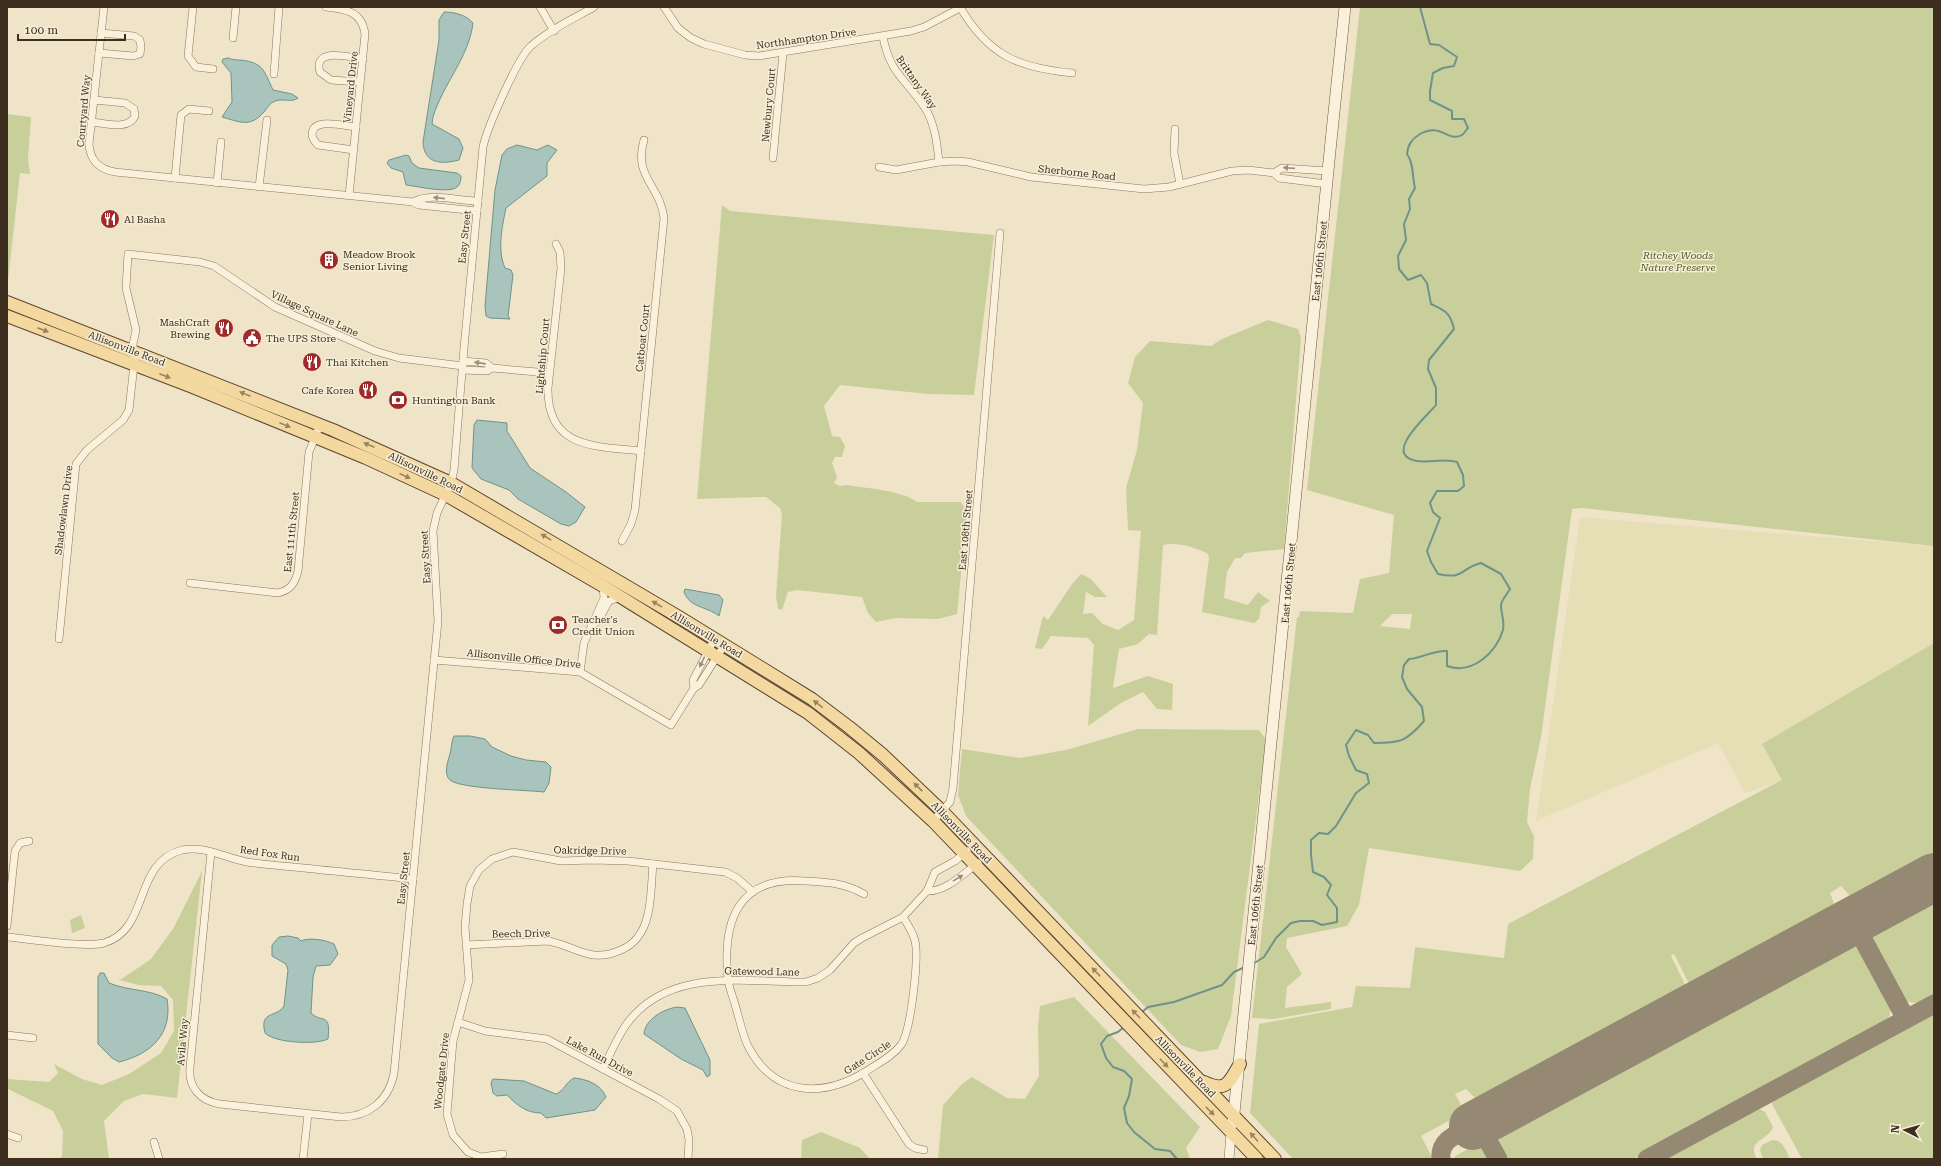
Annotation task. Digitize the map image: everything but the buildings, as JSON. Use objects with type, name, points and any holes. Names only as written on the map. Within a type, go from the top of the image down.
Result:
[{"type":"main road","name":"East 106th Street","points":[[1231,1133],[1240,1064],[1345,7]]},
{"type":"main road","name":"Allisonville Road","points":[[7,302],[366,458],[446,495],[603,586],[781,696],[830,730],[869,762],[933,821],[1257,1159]]},
{"type":"main road","name":"Allisonville Road","points":[[7,316],[134,357],[320,425],[372,446],[451,483],[720,641],[812,699],[849,727],[897,767],[942,811],[1275,1159]]},
{"type":"main road","points":[[1200,1081],[1215,1087],[1221,1087],[1229,1082],[1240,1064]]},
{"type":"main road","points":[[1244,1159],[1249,1159]]},
{"type":"street","name":"Courtyard Way","points":[[104,7],[100,33],[89,149],[93,160],[101,168],[115,172],[413,202],[419,205],[477,211]]},
{"type":"street","points":[[192,7],[188,56],[196,67],[213,69]]},
{"type":"street","points":[[233,38],[236,7]]},
{"type":"street","points":[[274,74],[279,7]]},
{"type":"street","name":"Vineyard Drive","points":[[326,7],[348,10],[361,19],[366,34],[349,196]]},
{"type":"street","points":[[540,7],[554,31]]},
{"type":"street","name":"Easy Street","points":[[378,1104],[387,1092],[392,1080],[439,612],[433,531],[437,513],[451,483],[454,470],[483,147],[489,126],[524,54],[533,44],[594,7]]},
{"type":"street","name":"Northhampton Drive","points":[[664,7],[678,28],[698,41],[751,56],[783,53],[911,32],[924,27],[960,7]]},
{"type":"street","points":[[960,7],[979,34],[1003,55],[1031,68],[1072,73]]},
{"type":"street","points":[[99,53],[133,56],[140,54],[141,47],[140,40],[134,36],[100,33]]},
{"type":"street","name":"Brittany Way","points":[[883,37],[887,55],[892,66],[928,115],[936,136],[939,162]]},
{"type":"street","name":"Newbury Court","points":[[773,158],[783,53]]},
{"type":"street","points":[[360,82],[331,80],[320,72],[319,65],[323,58],[330,55],[363,59]]},
{"type":"street","points":[[91,122],[125,125],[130,123],[135,116],[134,109],[128,104],[94,100]]},
{"type":"street","points":[[175,178],[181,115],[189,109],[209,111]]},
{"type":"street","points":[[259,187],[267,120]]},
{"type":"street","points":[[354,150],[318,145],[313,138],[312,133],[314,128],[321,124],[356,127]]},
{"type":"street","points":[[1175,129],[1174,153],[1180,184]]},
{"type":"street","name":"Catboat Court","points":[[622,542],[633,518],[664,218],[660,199],[642,168],[640,152],[644,140]]},
{"type":"street","points":[[217,183],[221,142]]},
{"type":"street","name":"Sherborne Road","points":[[879,166],[896,170],[939,162],[968,162],[1031,177],[1144,189],[1180,184],[1232,171],[1248,170],[1274,173],[1279,178],[1327,184]]},
{"type":"street","name":"Sherborne Road","points":[[1274,173],[1282,168],[1328,171]]},
{"type":"street","name":"Courtyard Way","points":[[413,202],[420,198],[429,197],[478,201]]},
{"type":"street","name":"East 108th Street","points":[[933,821],[950,802],[953,788],[1000,233]]},
{"type":"street","name":"Lightship Court","points":[[556,244],[560,252],[561,268],[549,373],[549,408],[556,424],[570,438],[587,445],[641,451]]},
{"type":"street","name":"Village Square Lane","points":[[134,357],[135,325],[125,283],[128,254],[209,264],[223,270],[275,307],[375,351],[398,358],[463,366]]},
{"type":"street","name":"Shadowlawn Drive","points":[[59,640],[76,464],[87,450],[118,426],[127,415],[130,404],[134,357]]},
{"type":"street","points":[[463,366],[487,371],[492,368],[549,373]]},
{"type":"street","name":"East 111th Street","points":[[190,583],[278,592],[287,590],[292,586],[298,571],[309,452],[320,425]]},
{"type":"street","points":[[580,672],[584,644],[592,625],[593,618],[604,598],[603,586]]},
{"type":"street","points":[[592,625],[598,621],[609,601],[621,597]]},
{"type":"street","points":[[720,641],[699,685],[694,688],[693,680],[720,641]]},
{"type":"street","name":"Allisonville Office Drive","points":[[434,660],[580,672],[671,725],[694,688]]},
{"type":"street","points":[[7,926],[15,851],[20,843],[29,841]]},
{"type":"street","name":"Gatewood Lane","points":[[603,1069],[626,1025],[649,1002],[658,996],[686,985],[728,980],[794,982],[812,980],[830,970],[854,943],[903,917],[927,890],[935,872],[955,861],[974,845]]},
{"type":"street","name":"Red Fox Run","points":[[7,937],[90,944],[112,940],[124,931],[131,923],[152,872],[162,860],[182,850],[196,849],[254,863],[413,879]]},
{"type":"street","name":"Avila Way","points":[[211,852],[190,1067],[192,1084],[201,1097],[215,1103],[308,1114],[349,1117],[364,1113],[378,1104]]},
{"type":"street","name":"Oakridge Drive","points":[[466,945],[465,927],[470,886],[479,870],[492,859],[513,852],[561,862],[609,860],[725,872],[737,878],[753,892]]},
{"type":"street","points":[[927,890],[932,891],[957,879],[986,857]]},
{"type":"street","name":"Beech Drive","points":[[466,945],[547,941],[592,954],[614,953],[626,948],[636,939],[646,924],[654,864]]},
{"type":"street","points":[[753,892],[769,884],[794,880],[845,885],[864,894]]},
{"type":"street","name":"Gate Circle","points":[[753,892],[738,908],[729,927],[727,942],[728,980],[748,1046],[756,1061],[774,1077],[797,1087],[812,1090],[827,1089],[842,1084],[863,1073],[892,1054],[901,1045],[908,1028],[916,947],[912,931],[903,917]]},
{"type":"street","name":"Woodgate Drive","points":[[466,945],[469,980],[453,1041],[447,1114],[453,1135],[464,1149],[480,1157],[503,1154]]},
{"type":"street","name":"Lake Run Drive","points":[[458,1022],[485,1031],[546,1039],[659,1099],[677,1112],[688,1129],[690,1140],[688,1159]]},
{"type":"street","points":[[7,1035],[33,1038]]},
{"type":"street","points":[[863,1073],[909,1144],[914,1148],[924,1150]]},
{"type":"street","points":[[303,1159],[308,1114]]},
{"type":"street","name":"East 106th Street","points":[[1229,1159],[1231,1133]]},
{"type":"street","points":[[7,1134],[18,1138]]},
{"type":"street","points":[[154,1142],[159,1159]]},
{"type":"shaded area","points":[[1580,517],[1934,546],[1934,643],[1762,744],[1782,780],[1745,793],[1718,743],[1536,821]]},
{"type":"green space","name":"Ritchey Woods Nature Preserve","points":[[1360,7],[1934,7],[1934,546],[1582,508],[1572,509],[1541,737],[1530,789],[1527,822],[1534,836],[1533,859],[1520,871],[1369,848],[1359,905],[1347,926],[1287,938],[1286,947],[1302,974],[1287,987],[1285,1008],[1331,1002],[1331,1009],[1274,1019],[1252,1018],[1297,617],[1299,617],[1300,611],[1353,613],[1360,579],[1389,573],[1394,515],[1307,490]],"holes":[[[1392,614],[1412,614],[1410,629],[1380,626]]]},
{"type":"green space","points":[[7,114],[31,117],[28,159],[30,174],[20,173],[7,290]]},
{"type":"green space","points":[[722,205],[730,211],[994,235],[974,395],[928,394],[840,385],[824,406],[832,436],[840,437],[845,446],[842,457],[835,457],[832,463],[837,477],[834,483],[840,486],[847,485],[903,495],[917,502],[961,502],[967,512],[957,614],[938,619],[896,618],[876,622],[868,613],[862,597],[797,590],[788,592],[782,610],[778,609],[776,596],[782,515],[780,508],[766,497],[697,499]]},
{"type":"green space","points":[[1268,320],[1298,329],[1301,338],[1284,549],[1245,553],[1241,558],[1235,558],[1227,572],[1224,598],[1248,605],[1258,592],[1270,601],[1261,607],[1259,619],[1254,623],[1202,612],[1209,558],[1207,553],[1191,547],[1180,545],[1163,545],[1157,635],[1149,634],[1138,644],[1119,649],[1113,688],[1148,676],[1173,684],[1172,710],[1157,709],[1143,692],[1121,703],[1088,726],[1094,645],[1088,638],[1051,636],[1042,649],[1035,648],[1043,616],[1048,620],[1072,584],[1081,574],[1091,579],[1107,597],[1095,597],[1086,592],[1083,614],[1092,613],[1103,624],[1118,630],[1134,620],[1141,531],[1128,530],[1126,488],[1137,450],[1143,403],[1128,383],[1135,357],[1150,341],[1211,346],[1222,339]]},
{"type":"green space","points":[[1934,643],[1934,859],[1862,897],[1851,897],[1841,886],[1830,893],[1834,903],[1828,916],[1694,989],[1691,988],[1674,954],[1671,956],[1688,990],[1687,993],[1488,1100],[1475,1098],[1466,1089],[1455,1094],[1465,1112],[1421,1136],[1433,1159],[1293,1159],[1250,1113],[1259,1024],[1352,1007],[1356,986],[1410,988],[1415,947],[1504,958],[1508,924],[1782,780],[1762,744]]},
{"type":"green space","points":[[1138,729],[1259,730],[1266,740],[1231,1016],[1218,1049],[1200,1052],[1181,1045],[966,816],[958,795],[962,749],[1020,758],[1066,750]]},
{"type":"green space","points":[[202,871],[177,1098],[143,1094],[124,1101],[104,1121],[109,1159],[60,1159],[62,1156],[63,1131],[53,1111],[8,1089],[7,1079],[49,1082],[58,1073],[54,1064],[82,1079],[102,1085],[129,1074],[161,1053],[174,1031],[173,1000],[161,986],[138,985],[120,980],[151,959],[173,929]]},
{"type":"green space","points":[[1934,896],[1934,995],[1914,1003],[1906,1001],[1902,998],[1873,943],[1873,935],[1879,926]]},
{"type":"green space","points":[[81,915],[85,928],[72,933],[70,920]]},
{"type":"green space","points":[[1842,946],[1854,946],[1862,951],[1891,1006],[1890,1015],[1883,1024],[1633,1159],[1505,1159],[1499,1144],[1500,1136],[1504,1128]]},
{"type":"green space","points":[[1074,997],[1200,1127],[1186,1148],[1190,1159],[938,1159],[943,1105],[962,1084],[972,1077],[1007,1098],[1025,1099],[1039,1076],[1038,1027],[1040,1006]]},
{"type":"green space","points":[[1934,1011],[1934,1159],[1802,1159],[1772,1104],[1776,1096]]},
{"type":"green space","points":[[1756,1107],[1765,1112],[1773,1127],[1771,1132],[1759,1141],[1754,1148],[1757,1159],[1660,1159]]},
{"type":"green space","points":[[821,1132],[860,1148],[870,1159],[801,1159],[802,1140]]},
{"type":"green space","points":[[1772,1140],[1779,1141],[1781,1143],[1790,1159],[1763,1159],[1760,1150],[1762,1145]]},
{"type":"green space","points":[[1481,1142],[1490,1159],[1455,1159],[1455,1156]]},
{"type":"water","points":[[444,12],[460,14],[473,23],[471,35],[461,59],[437,105],[433,117],[432,124],[459,139],[463,148],[459,160],[452,162],[434,161],[426,154],[423,142],[439,40],[439,20]]},
{"type":"water","points":[[229,58],[254,63],[265,73],[273,90],[292,94],[298,98],[293,100],[275,101],[270,104],[259,117],[249,122],[240,122],[222,117],[232,102],[231,73],[222,62],[223,59]]},
{"type":"water","points":[[517,145],[537,150],[548,145],[557,150],[547,163],[547,176],[506,208],[502,231],[501,254],[505,268],[511,270],[513,275],[508,316],[510,319],[490,318],[486,316],[485,306],[495,190],[502,155],[507,149]]},
{"type":"water","points":[[406,155],[409,156],[412,163],[419,168],[457,173],[461,176],[459,185],[453,189],[447,190],[406,185],[403,172],[391,168],[387,163],[389,160]]},
{"type":"water","points":[[477,420],[507,423],[507,431],[530,468],[566,492],[585,507],[576,522],[569,526],[561,524],[518,499],[509,490],[481,479],[472,468],[474,425]]},
{"type":"water","points":[[685,589],[719,595],[723,600],[719,616],[690,601],[684,592]]},
{"type":"water","points":[[454,736],[470,736],[485,739],[492,747],[511,756],[526,760],[546,762],[551,767],[549,783],[544,792],[480,787],[456,783],[450,780],[446,771]]},
{"type":"water","points":[[288,936],[298,938],[301,941],[313,939],[334,944],[338,954],[330,965],[316,966],[313,977],[311,1013],[327,1021],[329,1030],[328,1039],[314,1042],[296,1042],[277,1039],[265,1033],[264,1021],[270,1015],[281,1010],[284,1006],[288,970],[286,964],[272,956],[272,945],[279,937]]},
{"type":"water","points":[[100,973],[104,973],[109,983],[116,986],[153,993],[167,999],[167,1022],[157,1041],[141,1054],[119,1062],[112,1058],[98,1044],[98,977]]},
{"type":"water","points":[[677,1007],[685,1008],[710,1060],[710,1075],[707,1077],[703,1070],[681,1059],[644,1034],[645,1029],[651,1019],[661,1012]]},
{"type":"water","points":[[574,1078],[593,1083],[604,1092],[606,1097],[595,1110],[546,1118],[541,1113],[531,1112],[522,1108],[507,1095],[497,1096],[493,1093],[491,1083],[493,1079],[524,1081],[556,1094]]},
{"type":"waterway","points":[[1253,964],[1264,957],[1276,938],[1291,923],[1313,921],[1322,925],[1337,922],[1337,908],[1327,895],[1331,885],[1324,877],[1313,872],[1311,840],[1319,833],[1328,834],[1336,826],[1356,793],[1369,783],[1367,774],[1356,770],[1349,756],[1346,745],[1356,730],[1368,735],[1374,743],[1390,743],[1407,737],[1424,721],[1422,707],[1407,689],[1402,677],[1404,665],[1409,659],[1442,651],[1447,651],[1447,666],[1456,668],[1474,665],[1482,660],[1495,647],[1503,630],[1504,624],[1501,603],[1510,589],[1501,574],[1481,563],[1453,576],[1438,574],[1427,551],[1440,518],[1433,512],[1430,503],[1437,491],[1458,491],[1464,486],[1463,475],[1457,462],[1447,460],[1417,461],[1407,457],[1404,451],[1405,443],[1410,434],[1436,405],[1436,388],[1428,369],[1429,360],[1454,329],[1449,315],[1440,308],[1431,304],[1427,283],[1421,275],[1408,280],[1399,269],[1398,256],[1406,240],[1404,224],[1410,209],[1409,199],[1415,188],[1412,166],[1407,154],[1409,145],[1413,140],[1420,134],[1427,131],[1439,131],[1452,137],[1457,137],[1463,134],[1468,128],[1464,119],[1452,119],[1452,111],[1430,100],[1433,73],[1443,68],[1454,66],[1457,57],[1439,45],[1430,44],[1420,7]]},
{"type":"waterway","points":[[1141,1013],[1148,1007],[1174,1002],[1222,985],[1234,972],[1245,967]]},
{"type":"waterway","points":[[1124,1027],[1118,1032],[1107,1036],[1101,1044],[1106,1058],[1113,1067],[1124,1071],[1132,1079],[1129,1096],[1124,1108],[1127,1123],[1134,1132],[1155,1149],[1170,1151],[1177,1159]]},
{"type":"taxiway","points":[[1853,921],[1906,1019]]},
{"type":"taxiway","points":[[1647,1159],[1934,1004]]},
{"type":"taxiway","points":[[1478,1123],[1498,1159]]},
{"type":"taxiway","points":[[1441,1159],[1441,1152],[1446,1142],[1473,1126]]},
{"type":"runway","points":[[1473,1126],[1934,877]]},
{"type":"place","name":"Al Basha","points":[[110,219]]},
{"type":"place","name":"Meadow Brook Senior Living","points":[[329,260]]},
{"type":"place","name":"MashCraft Brewing","points":[[224,328]]},
{"type":"place","name":"The UPS Store","points":[[252,338]]},
{"type":"place","name":"Thai Kitchen","points":[[312,362]]},
{"type":"place","name":"Cafe Korea","points":[[368,390]]},
{"type":"place","name":"Huntington Bank","points":[[398,400]]},
{"type":"place","name":"Teacher's Credit Union","points":[[558,625]]}]
